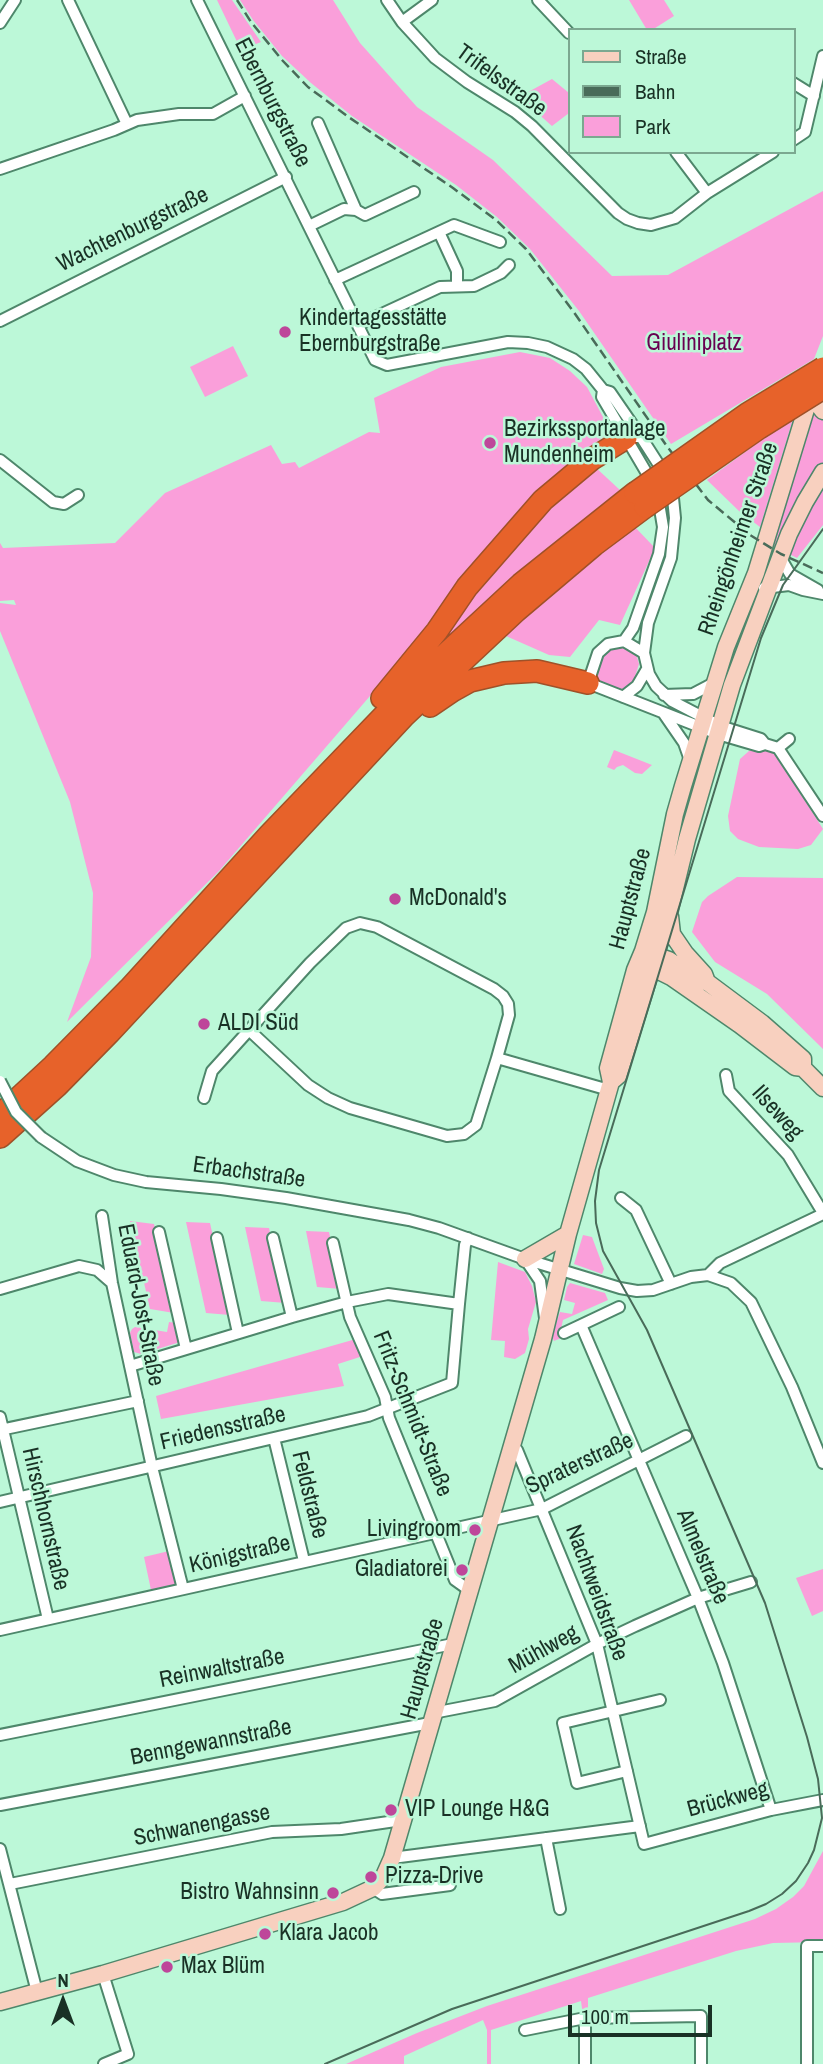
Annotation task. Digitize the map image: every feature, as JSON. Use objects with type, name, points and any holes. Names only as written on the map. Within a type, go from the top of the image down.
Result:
[{"type":"highway","points":[[0,1115],[129,989],[269,835],[368,742],[404,716],[498,627],[640,500],[747,414],[823,367]]},
{"type":"highway","points":[[640,500],[817,390]]},
{"type":"highway","points":[[368,742],[360,723],[429,641],[467,587],[561,484],[592,458],[633,438]]},
{"type":"highway","points":[[0,1137],[57,1086],[109,1033],[368,742],[452,691],[480,678],[537,671],[588,683]]},
{"type":"main road","name":"Rheingönheimer Straße","points":[[702,723],[731,633],[750,590],[823,367]]},
{"type":"main road","points":[[817,390],[816,402],[823,411]]},
{"type":"main road","name":"Hauptstraße","points":[[373,1888],[384,1876],[392,1858],[546,1324],[568,1234],[610,1086],[608,1068],[635,970],[650,958],[669,913],[740,660],[796,519],[823,472]]},
{"type":"main road","name":"Hauptstraße","points":[[610,1086],[618,1076],[650,958],[675,814],[702,723]]},
{"type":"main road","points":[[669,913],[672,934],[704,974],[706,982]]},
{"type":"main road","points":[[650,958],[675,964],[699,981],[706,982],[773,1032],[803,1059],[803,1068]]},
{"type":"main road","points":[[650,958],[671,977],[795,1067],[803,1068],[823,1088]]},
{"type":"main road","points":[[525,1259],[568,1234]]},
{"type":"main road","points":[[0,2002],[343,1902],[373,1888]]},
{"type":"street","points":[[0,23],[15,0]]},
{"type":"street","points":[[68,0],[127,124]]},
{"type":"street","name":"Ebernburgstraße","points":[[197,0],[376,360],[387,365],[508,342],[547,347],[573,359],[586,369],[603,390],[602,397],[666,476],[673,498],[675,519],[671,558],[649,623],[644,653],[646,668],[652,681],[664,695],[702,723],[719,730]]},
{"type":"street","name":"Trifelsstraße","points":[[387,0],[402,22],[435,58],[532,126],[627,219],[651,225],[675,218],[707,192],[770,154]]},
{"type":"street","points":[[402,22],[432,0]]},
{"type":"street","points":[[538,0],[568,32]]},
{"type":"street","points":[[795,139],[805,132],[823,56]]},
{"type":"street","points":[[795,84],[814,96]]},
{"type":"street","points":[[0,169],[150,117],[213,114],[245,96]]},
{"type":"street","points":[[810,114],[823,118]]},
{"type":"street","name":"Ebernburgstraße","points":[[318,123],[356,210]]},
{"type":"street","points":[[678,154],[707,192]]},
{"type":"street","name":"Wachtenburgstraße","points":[[0,321],[286,177]]},
{"type":"street","points":[[309,226],[344,209],[356,210],[365,215],[414,192]]},
{"type":"street","points":[[335,280],[454,225],[500,242]]},
{"type":"street","points":[[439,232],[457,271],[457,286]]},
{"type":"street","points":[[358,326],[440,288],[474,286],[501,274],[509,265]]},
{"type":"street","name":"Ebernburgstraße","points":[[624,641],[633,628],[663,535],[663,515],[657,492],[633,438]]},
{"type":"street","points":[[0,460],[53,502],[67,503],[78,495]]},
{"type":"street","points":[[780,557],[790,574],[823,593]]},
{"type":"street","points":[[750,590],[789,585],[823,593]]},
{"type":"street","points":[[644,653],[624,641],[608,644],[598,653],[588,683],[664,714],[702,723]]},
{"type":"street","points":[[623,697],[637,686],[646,668]]},
{"type":"street","points":[[664,695],[693,694],[714,683]]},
{"type":"street","points":[[664,714],[684,743],[691,761]]},
{"type":"street","points":[[719,730],[761,739],[765,744],[778,748],[823,816]]},
{"type":"street","points":[[778,748],[789,739]]},
{"type":"street","points":[[204,1098],[212,1071],[249,1030],[310,963],[346,928],[355,923],[377,927],[503,996],[508,1004],[509,1015],[475,1125],[464,1134],[447,1136],[350,1108],[328,1098],[308,1084],[249,1030]]},
{"type":"street","points":[[497,1058],[610,1086]]},
{"type":"street","name":"Ilseweg","points":[[708,1275],[720,1263],[823,1213],[788,1155],[729,1091],[726,1074]]},
{"type":"street","name":"Erbachstraße","points":[[0,1081],[16,1112],[41,1137],[96,1170],[130,1179],[232,1190],[409,1220],[625,1289],[653,1290],[691,1277],[708,1275]]},
{"type":"street","points":[[621,1198],[636,1210],[671,1284]]},
{"type":"street","name":"Eduard-Jost-Straße","points":[[102,1216],[112,1283],[152,1467],[183,1590]]},
{"type":"street","points":[[159,1232],[186,1349]]},
{"type":"street","points":[[217,1238],[238,1333]]},
{"type":"street","points":[[273,1238],[292,1317]]},
{"type":"street","points":[[130,1366],[292,1317],[388,1294],[459,1304],[468,1238]]},
{"type":"street","name":"Fritz-Schmidt-Straße","points":[[333,1243],[350,1317],[385,1397],[389,1418],[455,1580],[469,1590]]},
{"type":"street","points":[[525,1259],[540,1281],[546,1324]]},
{"type":"street","points":[[0,1289],[79,1266],[97,1270],[112,1283]]},
{"type":"street","points":[[708,1275],[731,1283],[751,1302],[792,1387],[823,1463]]},
{"type":"street","name":"Friedensstraße","points":[[0,1502],[368,1416],[453,1383],[459,1304]]},
{"type":"street","points":[[564,1333],[619,1307]]},
{"type":"street","name":"Almelstraße","points":[[581,1325],[698,1598],[723,1663],[771,1810]]},
{"type":"street","name":"Eduard-Jost-Straße","points":[[1,1429],[138,1401]]},
{"type":"street","name":"Hirschhornstraße","points":[[0,1417],[48,1619]]},
{"type":"street","name":"Spraterstraße","points":[[489,1521],[542,1509],[686,1436]]},
{"type":"street","name":"Feldstraße","points":[[274,1438],[304,1561]]},
{"type":"street","name":"Nachtweidstraße","points":[[511,1446],[517,1450],[597,1644],[645,1844]]},
{"type":"street","name":"Königstraße","points":[[0,1630],[489,1521]]},
{"type":"street","name":"Mühlweg","points":[[432,1718],[495,1701],[597,1644],[698,1598],[751,1582]]},
{"type":"street","name":"Reinwaltstraße","points":[[0,1735],[453,1644]]},
{"type":"street","points":[[627,1772],[578,1783],[563,1723],[660,1700]]},
{"type":"street","name":"Benngewannstraße","points":[[0,1805],[432,1718]]},
{"type":"street","name":"Brückweg","points":[[645,1844],[771,1810],[823,1800]]},
{"type":"street","name":"Schwanengasse","points":[[10,1884],[272,1832],[341,1829],[402,1820]]},
{"type":"street","points":[[392,1858],[640,1826]]},
{"type":"street","points":[[546,1838],[560,1909]]},
{"type":"street","points":[[0,1850],[37,1993]]},
{"type":"street","points":[[373,1888],[382,1894],[450,1885]]},
{"type":"street","points":[[807,2064],[807,1946],[823,1946]]},
{"type":"street","points":[[103,1974],[128,2054],[104,2064]]},
{"type":"street","points":[[525,2030],[585,2018],[701,2016],[701,2064]]},
{"type":"street","points":[[585,2018],[585,2064]]},
{"type":"green space","points":[[217,0],[232,0],[261,42],[241,50]]},
{"type":"green space","name":"Giuliniplatz","points":[[240,0],[333,0],[360,43],[417,107],[493,160],[612,276],[668,275],[823,191],[823,336],[814,359],[671,444],[579,311],[530,249],[497,217],[456,185],[352,116],[311,83],[282,56]]},
{"type":"green space","points":[[629,0],[664,0],[674,16],[655,28],[646,28]]},
{"type":"green space","points":[[552,79],[568,92],[568,114],[552,126],[519,97]]},
{"type":"green space","points":[[233,346],[248,376],[205,397],[190,367]]},
{"type":"green space","points":[[520,352],[550,358],[570,371],[587,387],[611,432],[580,453],[457,588],[420,638],[219,871],[67,1022],[91,957],[93,893],[70,802],[0,631],[0,603],[16,605],[14,600],[0,601],[0,543],[3,548],[115,543],[165,493],[271,445],[282,464],[295,462],[299,468],[369,432],[380,433],[374,398],[441,367]]},
{"type":"green space","points":[[812,409],[823,416],[823,464],[813,478],[778,549],[771,545]]},
{"type":"green space","points":[[794,416],[760,527],[707,480]]},
{"type":"green space","points":[[593,465],[621,491],[416,673],[460,607],[524,531]]},
{"type":"green space","points":[[823,483],[823,525],[797,558],[787,553]]},
{"type":"green space","points":[[633,525],[655,548],[620,625],[599,620],[570,657],[549,655],[506,636],[560,581]]},
{"type":"green space","points":[[623,646],[631,649],[639,664],[633,683],[621,690],[608,688],[598,679],[597,669],[609,648]]},
{"type":"green space","points":[[765,745],[771,747],[823,829],[811,845],[798,849],[759,847],[738,839],[730,831],[728,816],[740,759],[749,751]]},
{"type":"green space","points":[[614,750],[652,765],[642,774],[623,765],[614,770],[607,767]]},
{"type":"green space","points":[[737,877],[823,878],[823,1049],[767,994],[715,962],[692,932],[702,902]]},
{"type":"green space","points":[[130,1221],[154,1224],[174,1313],[150,1309]]},
{"type":"green space","points":[[186,1222],[210,1223],[230,1315],[206,1313]]},
{"type":"green space","points":[[245,1227],[269,1228],[286,1303],[261,1301]]},
{"type":"green space","points":[[306,1231],[329,1232],[341,1289],[317,1287]]},
{"type":"green space","points":[[583,1235],[592,1237],[604,1269],[602,1274],[574,1264]]},
{"type":"green space","points":[[498,1262],[525,1272],[536,1302],[528,1329],[529,1339],[525,1353],[515,1359],[504,1357],[505,1341],[491,1340]]},
{"type":"green space","points":[[570,1283],[605,1293],[608,1300],[563,1320],[561,1338],[554,1341],[552,1336],[560,1312],[572,1314],[575,1303],[564,1300]]},
{"type":"green space","points":[[169,1322],[176,1323],[180,1339],[177,1343],[141,1354],[134,1352],[130,1333],[132,1329],[135,1327],[167,1332]]},
{"type":"green space","points":[[356,1339],[363,1356],[338,1364],[344,1386],[161,1419],[156,1396]]},
{"type":"green space","points":[[169,1551],[176,1585],[151,1590],[144,1557]]},
{"type":"green space","points":[[823,1569],[823,1611],[812,1616],[796,1578]]},
{"type":"green space","points":[[823,1851],[823,1942],[773,1943],[736,1951],[588,1998],[588,2015],[583,2016],[581,2001],[491,2030],[491,2064],[487,2064],[487,2030],[483,2020],[404,2056],[404,2064],[346,2064],[487,2006],[755,1919],[776,1909],[804,1886]]},
{"type":"tram line","points":[[325,2064],[452,2009],[766,1904],[796,1881],[814,1850],[822,1818],[818,1779],[765,1603],[647,1330],[603,1251],[596,1223],[595,1201],[599,1170],[761,638],[783,585],[823,529]]},
{"type":"railway","points":[[237,0],[282,60],[308,87],[453,188],[496,220],[526,249],[708,500],[750,535],[781,554],[823,573]]},
{"type":"place","name":"Kindertagesstätte Ebernburgstraße","points":[[285,332]]},
{"type":"place","name":"Bezirkssportanlage Mundenheim","points":[[490,443]]},
{"type":"place","name":"McDonald's","points":[[395,899]]},
{"type":"place","name":"ALDI Süd","points":[[204,1024]]},
{"type":"place","name":"Livingroom","points":[[475,1530]]},
{"type":"place","name":"Gladiatorei","points":[[462,1570]]},
{"type":"place","name":"VIP Lounge H&G","points":[[391,1810]]},
{"type":"place","name":"Pizza-Drive","points":[[371,1877]]},
{"type":"place","name":"Bistro Wahnsinn","points":[[333,1893]]},
{"type":"place","name":"Klara Jacob","points":[[265,1934]]},
{"type":"place","name":"Max Blüm","points":[[167,1967]]}]
